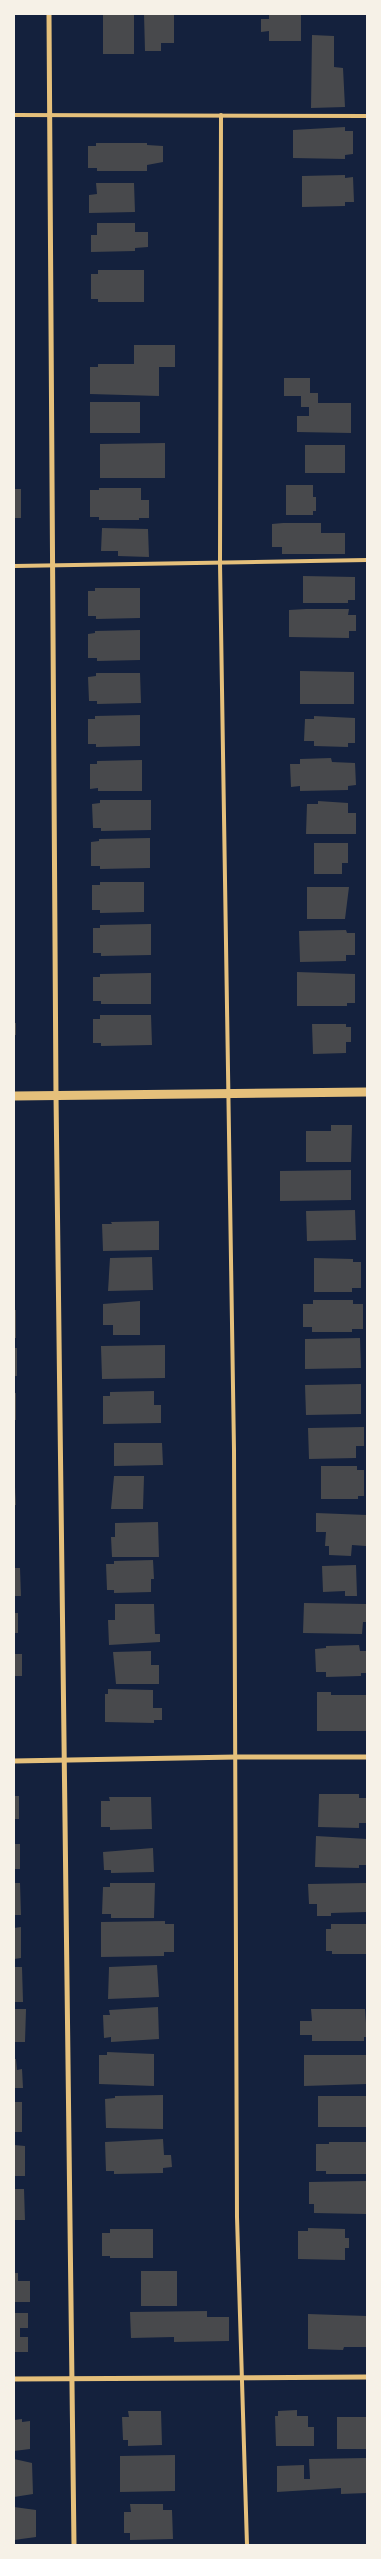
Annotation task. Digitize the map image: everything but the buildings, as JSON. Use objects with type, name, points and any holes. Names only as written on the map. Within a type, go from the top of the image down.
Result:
[{"type":"street","points":[[48,14],[56,1095],[74,2545]]},
{"type":"street","points":[[14,1096],[367,1092]]},
{"type":"street","points":[[14,1762],[236,1757],[367,1757]]},
{"type":"street","points":[[14,2379],[367,2377]]},
{"type":"lane","points":[[14,115],[367,116]]},
{"type":"lane","points":[[221,115],[220,563],[236,1757],[237,2217],[247,2545]]},
{"type":"lane","points":[[14,566],[367,560]]}]
